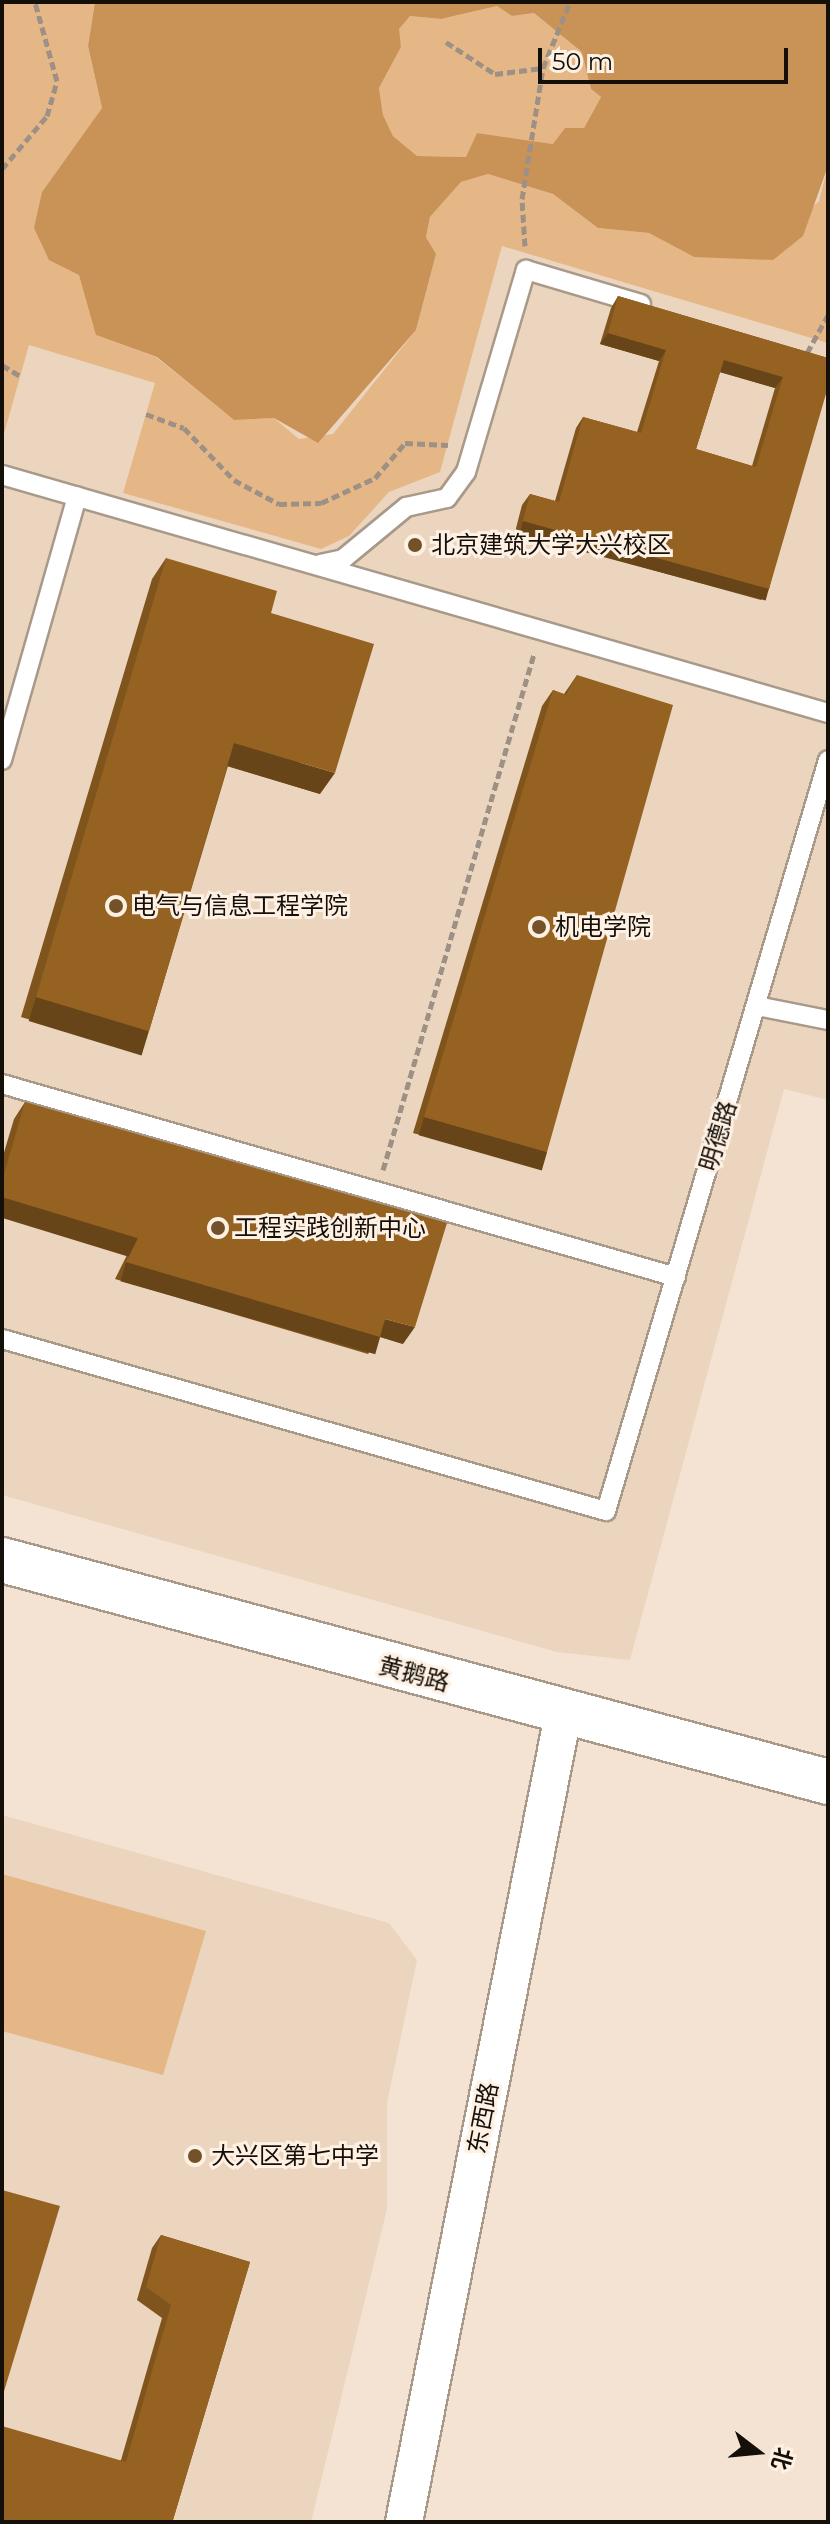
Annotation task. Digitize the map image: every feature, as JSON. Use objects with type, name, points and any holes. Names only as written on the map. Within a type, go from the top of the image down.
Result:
[{"type":"street","name":"黄鹅路","points":[[2,1560],[563,1715],[828,1782]]},
{"type":"street","name":"东西路","points":[[404,2522],[563,1715]]},
{"type":"lane","points":[[315,565],[343,559],[406,507],[447,498],[473,449],[526,270],[659,310]]},
{"type":"lane","points":[[2,475],[828,713]]},
{"type":"lane","points":[[2,760],[77,496]]},
{"type":"lane","name":"明德路","points":[[2,1339],[606,1511],[828,760]]},
{"type":"lane","points":[[757,1006],[828,1020]]},
{"type":"lane","points":[[2,1084],[676,1277]]},
{"type":"path","points":[[2,169],[47,116],[57,81],[35,2]]},
{"type":"path","points":[[526,270],[522,199],[543,68],[570,2]]},
{"type":"path","points":[[446,42],[495,74],[543,68]]},
{"type":"path","points":[[807,353],[828,315]]},
{"type":"path","points":[[2,365],[20,376]]},
{"type":"path","points":[[146,414],[184,428],[234,480],[279,504],[321,503],[375,478],[405,443],[473,449]]},
{"type":"path","points":[[376,1191],[541,630]]},
{"type":"shaded area","name":"北京建筑大学大兴校区","points":[[2,2],[828,2],[828,1100],[784,1089],[630,1660],[557,1652],[2,1495]]},
{"type":"shaded area","points":[[2,2],[95,2],[88,46],[102,108],[42,192],[94,309],[96,335],[156,357],[234,420],[274,418],[299,439],[333,434],[416,330],[436,254],[426,237],[430,217],[461,182],[488,174],[553,194],[598,228],[649,233],[694,257],[750,256],[763,255],[819,201],[828,166],[828,343],[502,246],[440,472],[389,492],[349,536],[321,549],[123,493],[155,383],[29,345],[2,441]]},
{"type":"shaded area","points":[[95,2],[828,2],[828,166],[803,236],[773,260],[694,257],[649,233],[598,228],[553,194],[488,174],[461,182],[430,217],[426,237],[436,254],[416,330],[318,443],[274,418],[234,420],[157,357],[96,335],[79,275],[49,260],[34,228],[42,192],[102,108],[88,46]],"holes":[[[497,6],[512,16],[534,13],[582,52],[591,89],[601,97],[584,128],[565,128],[553,144],[477,133],[466,157],[417,156],[393,136],[383,115],[379,88],[401,47],[399,29],[410,16],[441,19]]]},
{"type":"shaded area","points":[[497,6],[512,16],[534,13],[583,52],[591,89],[601,97],[584,128],[553,144],[477,133],[467,157],[417,156],[393,136],[383,115],[379,88],[401,47],[398,29],[410,16],[441,19]]},
{"type":"shaded area","name":"大兴区第七中学","points":[[2,1815],[389,1923],[417,1960],[387,2103],[387,2209],[311,2522],[2,2522]]},
{"type":"shaded area","points":[[2,1874],[206,1931],[163,2075],[2,2031]]},
{"type":"building","points":[[618,296],[828,358],[828,387],[769,589],[523,521],[530,494],[559,502],[583,417],[641,433],[666,350],[608,333]],"holes":[[[724,360],[783,377],[756,467],[696,449]]]},
{"type":"building","name":"电气与信息工程学院","points":[[166,558],[277,591],[271,613],[374,644],[335,773],[234,743],[149,1031],[36,997]]},
{"type":"building","name":"机电学院","points":[[577,675],[673,705],[547,1152],[424,1117],[553,690],[566,695]]},
{"type":"building","name":"工程实践创新中心","points":[[25,1102],[447,1223],[415,1327],[385,1319],[380,1337],[126,1262],[138,1238],[2,1197],[2,1181]]},
{"type":"building","points":[[2,2190],[60,2206],[2,2398]]},
{"type":"building","points":[[161,2235],[250,2262],[173,2520],[2,2522],[2,2426],[126,2462],[171,2305],[146,2287]]},
{"type":"place","name":"北京建筑大学大兴校区","points":[[415,545]]},
{"type":"place","name":"电气与信息工程学院","points":[[116,906]]},
{"type":"place","name":"机电学院","points":[[539,927]]},
{"type":"place","name":"工程实践创新中心","points":[[218,1228]]},
{"type":"place","name":"大兴区第七中学","points":[[195,2156]]}]
